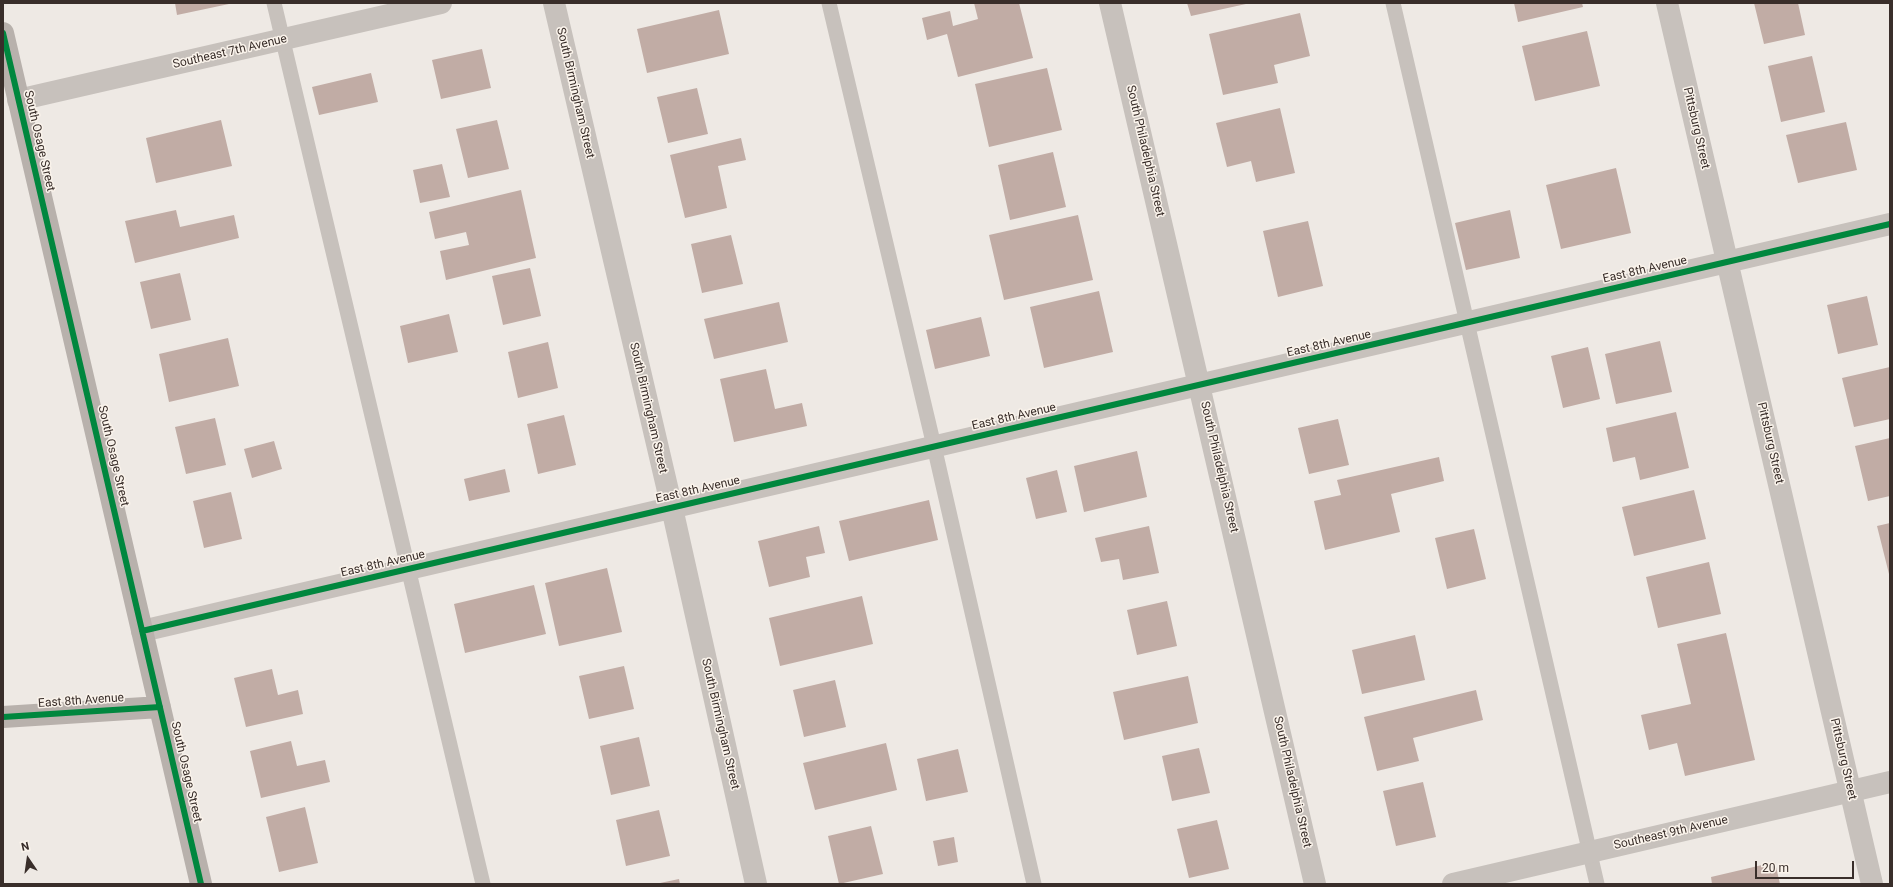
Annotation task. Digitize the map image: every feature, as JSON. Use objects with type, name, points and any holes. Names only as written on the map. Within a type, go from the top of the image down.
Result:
[{"type":"street","name":"Southeast 7th Avenue","points":[[18,100],[441,3]]},
{"type":"street","name":"South Birmingham Street","points":[[554,3],[672,508],[756,884]]},
{"type":"street","name":"South Philadelphia Street","points":[[1110,3],[1315,884]]},
{"type":"street","name":"Pittsburg Street","points":[[1667,3],[1872,884]]},
{"type":"street","name":"South Osage Street","points":[[3,33],[201,884]]},
{"type":"street","name":"East 8th Avenue","points":[[142,631],[1890,224]]},
{"type":"street","name":"East 8th Avenue","points":[[3,717],[160,707]]},
{"type":"street","name":"Southeast 9th Avenue","points":[[1453,884],[1890,782]]},
{"type":"lane","points":[[274,3],[483,884]]},
{"type":"lane","points":[[829,3],[934,446],[1034,884]]},
{"type":"lane","points":[[1393,3],[1597,884]]},
{"type":"building","points":[[175,3],[229,3],[229,4],[177,15]]},
{"type":"building","points":[[974,3],[1019,3],[1033,58],[958,77],[947,34],[927,40],[922,18],[950,11],[953,26],[978,19]]},
{"type":"building","points":[[1187,3],[1246,3],[1246,4],[1191,16]]},
{"type":"building","points":[[1514,3],[1582,3],[1583,7],[1518,22]]},
{"type":"building","points":[[1754,3],[1798,3],[1805,35],[1764,44]]},
{"type":"building","points":[[719,10],[729,54],[647,73],[637,29]]},
{"type":"building","points":[[1300,13],[1310,56],[1274,65],[1278,83],[1223,95],[1209,34]]},
{"type":"building","points":[[1587,31],[1600,86],[1535,101],[1522,46]]},
{"type":"building","points":[[482,49],[491,88],[441,99],[432,60]]},
{"type":"building","points":[[1812,56],[1825,112],[1781,122],[1768,66]]},
{"type":"building","points":[[1047,68],[1062,130],[989,147],[975,84]]},
{"type":"building","points":[[371,73],[378,102],[319,115],[312,87]]},
{"type":"building","points":[[697,88],[708,134],[668,143],[657,97]]},
{"type":"building","points":[[1280,108],[1295,173],[1256,182],[1251,161],[1227,167],[1216,123]]},
{"type":"building","points":[[221,120],[232,166],[156,183],[146,138]]},
{"type":"building","points":[[497,120],[509,169],[468,178],[456,129]]},
{"type":"building","points":[[1846,122],[1857,170],[1798,183],[1786,135]]},
{"type":"building","points":[[741,138],[746,160],[718,166],[727,208],[685,218],[670,155]]},
{"type":"building","points":[[1053,152],[1066,207],[1010,220],[998,165]]},
{"type":"building","points":[[442,164],[450,197],[420,203],[413,170]]},
{"type":"building","points":[[1616,168],[1631,233],[1561,249],[1546,185]]},
{"type":"building","points":[[521,190],[536,258],[446,280],[440,251],[469,245],[466,232],[435,239],[429,212]]},
{"type":"building","points":[[176,210],[180,227],[234,215],[239,238],[135,263],[125,221]]},
{"type":"building","points":[[1510,210],[1520,258],[1466,270],[1455,223]]},
{"type":"building","points":[[1078,215],[1093,280],[1004,300],[989,235]]},
{"type":"building","points":[[1308,221],[1323,286],[1278,297],[1263,231]]},
{"type":"building","points":[[731,235],[743,284],[702,293],[691,244]]},
{"type":"building","points":[[530,268],[541,316],[503,325],[492,276]]},
{"type":"building","points":[[180,273],[191,320],[151,329],[140,282]]},
{"type":"building","points":[[1099,291],[1113,352],[1044,368],[1030,307]]},
{"type":"building","points":[[1867,296],[1878,345],[1838,354],[1827,305]]},
{"type":"building","points":[[779,302],[788,342],[714,359],[704,319]]},
{"type":"building","points":[[449,314],[458,352],[408,363],[400,326]]},
{"type":"building","points":[[981,317],[990,356],[935,369],[926,330]]},
{"type":"building","points":[[228,338],[239,386],[169,402],[159,354]]},
{"type":"building","points":[[1660,341],[1672,392],[1616,404],[1605,354]]},
{"type":"building","points":[[548,342],[558,388],[518,398],[508,352]]},
{"type":"building","points":[[1588,347],[1600,399],[1563,408],[1551,356]]},
{"type":"building","points":[[1890,367],[1890,419],[1854,427],[1842,378]]},
{"type":"building","points":[[766,369],[775,409],[802,403],[807,426],[734,442],[720,379]]},
{"type":"building","points":[[1676,412],[1689,468],[1640,480],[1635,457],[1613,462],[1606,428]]},
{"type":"building","points":[[564,415],[576,465],[538,474],[527,424]]},
{"type":"building","points":[[215,418],[226,465],[186,474],[175,427]]},
{"type":"building","points":[[1338,419],[1349,465],[1309,474],[1298,428]]},
{"type":"building","points":[[1890,438],[1890,496],[1868,501],[1855,446]]},
{"type":"building","points":[[274,441],[282,469],[252,478],[244,449]]},
{"type":"building","points":[[1137,451],[1147,497],[1084,512],[1074,466]]},
{"type":"building","points":[[1439,457],[1444,481],[1391,494],[1400,532],[1325,550],[1314,501],[1341,495],[1337,480]]},
{"type":"building","points":[[505,469],[510,492],[469,501],[464,479]]},
{"type":"building","points":[[1057,470],[1067,512],[1036,519],[1026,478]]},
{"type":"building","points":[[1694,490],[1706,539],[1634,556],[1622,507]]},
{"type":"building","points":[[231,492],[242,539],[204,548],[193,501]]},
{"type":"building","points":[[929,500],[938,540],[849,561],[839,521]]},
{"type":"building","points":[[1890,523],[1890,573],[1889,574],[1877,526]]},
{"type":"building","points":[[819,526],[825,553],[806,557],[810,577],[769,587],[758,541]]},
{"type":"building","points":[[1149,526],[1159,573],[1123,580],[1119,559],[1101,562],[1095,538]]},
{"type":"building","points":[[1474,529],[1486,579],[1447,589],[1435,538]]},
{"type":"building","points":[[1709,562],[1721,614],[1658,628],[1646,577]]},
{"type":"building","points":[[607,568],[622,632],[559,646],[545,583]]},
{"type":"building","points":[[534,585],[546,634],[465,653],[454,604]]},
{"type":"building","points":[[862,596],[873,644],[780,666],[769,618]]},
{"type":"building","points":[[1167,601],[1177,646],[1137,655],[1127,610]]},
{"type":"building","points":[[1726,633],[1755,760],[1685,776],[1677,743],[1649,750],[1641,715],[1691,704],[1677,644]]},
{"type":"building","points":[[1415,635],[1425,680],[1362,694],[1352,650]]},
{"type":"building","points":[[624,666],[634,709],[589,719],[579,676]]},
{"type":"building","points":[[272,669],[278,695],[298,690],[303,714],[246,727],[234,678]]},
{"type":"building","points":[[1188,676],[1198,723],[1124,740],[1113,692]]},
{"type":"building","points":[[835,680],[846,727],[804,737],[793,690]]},
{"type":"building","points":[[1476,690],[1483,720],[1413,738],[1419,761],[1377,771],[1364,717]]},
{"type":"building","points":[[639,737],[650,786],[611,795],[600,746]]},
{"type":"building","points":[[291,741],[297,766],[325,760],[330,782],[261,798],[250,751]]},
{"type":"building","points":[[886,743],[897,790],[815,810],[803,763]]},
{"type":"building","points":[[1199,748],[1210,793],[1172,801],[1162,756]]},
{"type":"building","points":[[958,749],[968,792],[926,801],[917,759]]},
{"type":"building","points":[[1423,782],[1436,837],[1396,846],[1383,791]]},
{"type":"building","points":[[305,807],[318,863],[279,872],[266,817]]},
{"type":"building","points":[[659,810],[670,856],[626,866],[616,820]]},
{"type":"building","points":[[1217,820],[1229,869],[1189,878],[1177,829]]},
{"type":"building","points":[[871,826],[883,874],[839,884],[828,836]]},
{"type":"building","points":[[954,837],[958,862],[938,866],[933,841]]},
{"type":"building","points":[[1775,862],[1780,884],[1712,884],[1711,877]]},
{"type":"building","points":[[679,879],[680,884],[660,884],[660,883]]},
{"type":"cycle path","points":[[3,33],[201,884]]},
{"type":"cycle path","points":[[142,631],[1890,224]]},
{"type":"cycle path","points":[[3,717],[160,707]]}]
